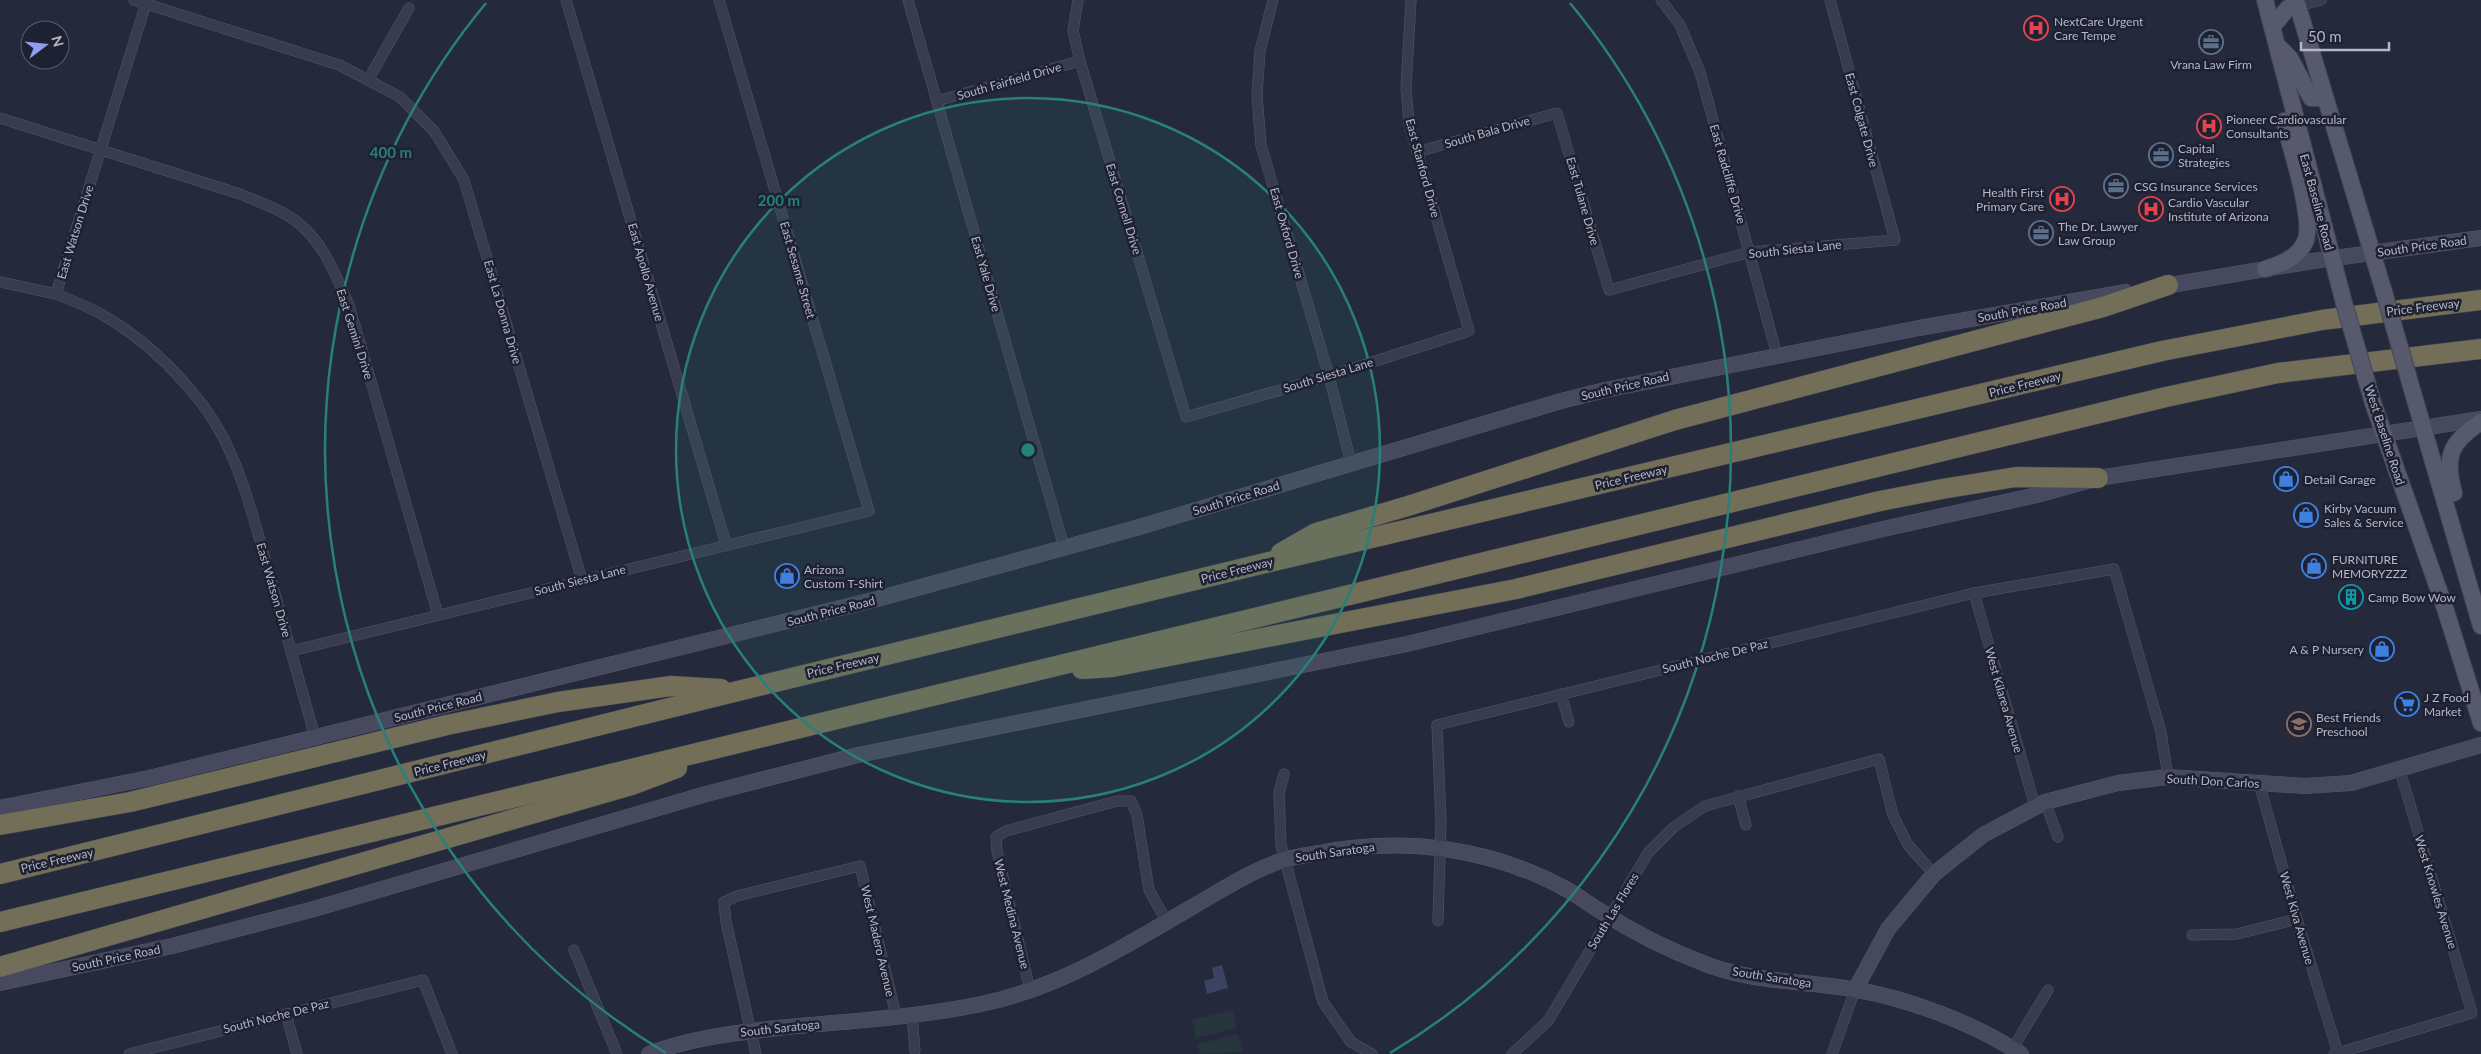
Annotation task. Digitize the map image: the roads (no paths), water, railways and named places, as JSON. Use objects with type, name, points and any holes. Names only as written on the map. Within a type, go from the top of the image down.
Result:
[{"type":"highway","points":[[1261,564],[1316,533],[1408,506],[1675,420],[2103,307],[2168,285]]},
{"type":"highway","name":"Price Freeway","points":[[0,874],[738,690],[2162,351],[2322,320],[2481,300]]},
{"type":"highway","points":[[0,922],[2166,397],[2278,374],[2481,349]]},
{"type":"highway","points":[[1035,671],[1112,667],[1516,590],[1859,506],[1942,489],[2016,477],[2098,478]]},
{"type":"highway","points":[[0,825],[130,802],[447,725],[558,702],[671,686],[738,690]]},
{"type":"highway","points":[[0,966],[632,784],[756,738]]},
{"type":"main road","name":"East Baseline Road","points":[[2265,0],[2332,259]]},
{"type":"main road","points":[[2272,27],[2295,2],[2372,253],[2481,626]]},
{"type":"main road","points":[[2276,44],[2290,58],[2311,98],[2325,98]]},
{"type":"main road","points":[[2265,269],[2296,255],[2308,235],[2306,207],[2284,119],[2283,71]]},
{"type":"main road","name":"South Price Road","points":[[0,808],[149,778],[838,609],[1064,547],[1596,392],[1777,355],[1984,316],[2265,269],[2481,238]]},
{"type":"main road","name":"West Baseline Road","points":[[2332,259],[2376,413],[2444,605],[2481,724]]},
{"type":"main road","points":[[2458,546],[2462,522],[2448,474],[2449,457],[2457,440],[2481,421]]},
{"type":"main road","name":"South Price Road","points":[[0,983],[172,946],[314,909],[706,794],[848,757],[952,734],[1259,676],[1407,644],[1884,529],[2037,495],[2098,478],[2423,427],[2481,421]]},
{"type":"main road","name":"South Don Carlos","points":[[1855,990],[1888,929],[1934,874],[1983,835],[2040,804],[2118,783],[2168,777],[2305,786],[2345,784],[2400,771],[2481,745]]},
{"type":"main road","name":"South Saratoga","points":[[649,1054],[699,1040],[752,1031],[896,1016],[981,1004],[1070,976],[1113,955],[1247,876],[1284,860],[1347,848],[1394,844],[1440,847],[1511,865],[1572,893],[1654,941],[1709,966],[1759,978],[1855,990],[1912,1003],[1956,1021],[2017,1051]]},
{"type":"street","name":"East La Donna Drive","points":[[134,0],[146,2],[339,65],[400,97],[434,131],[464,180],[582,580]]},
{"type":"street","name":"East Apollo Avenue","points":[[566,0],[726,544]]},
{"type":"street","name":"East Sesame Street","points":[[719,0],[868,511]]},
{"type":"street","name":"East Yale Drive","points":[[908,0],[1064,547]]},
{"type":"street","name":"East Cornell Drive","points":[[1078,0],[1073,31],[1080,61],[1186,417]]},
{"type":"street","name":"East Oxford Drive","points":[[1273,0],[1260,51],[1257,95],[1261,145],[1329,376],[1351,463]]},
{"type":"street","name":"East Stanford Drive","points":[[1411,0],[1406,88],[1409,123],[1469,331]]},
{"type":"street","name":"East Radcliffe Drive","points":[[1661,0],[1680,25],[1700,72],[1777,355]]},
{"type":"street","name":"East Colgate Drive","points":[[1830,0],[1895,240]]},
{"type":"street","points":[[2295,2],[2321,0]]},
{"type":"street","name":"East Watson Drive","points":[[146,2],[56,294],[101,314],[141,341],[172,370],[203,405],[226,446],[243,485],[315,737]]},
{"type":"street","points":[[368,80],[409,8]]},
{"type":"street","name":"South Fairfield Drive","points":[[937,101],[1080,61]]},
{"type":"street","name":"South Bala Drive","points":[[1417,152],[1557,113]]},
{"type":"street","name":"East Tulane Drive","points":[[1557,113],[1609,290]]},
{"type":"street","name":"East Gemini Drive","points":[[0,118],[99,151],[240,194],[278,210],[307,230],[331,264],[348,305],[438,615]]},
{"type":"street","name":"South Siesta Lane","points":[[1609,290],[1750,252],[1895,240]]},
{"type":"street","points":[[0,282],[56,294]]},
{"type":"street","name":"South Siesta Lane","points":[[1186,417],[1329,376],[1469,331]]},
{"type":"street","name":"South Siesta Lane","points":[[291,651],[868,511]]},
{"type":"street","name":"South Noche De Paz","points":[[1440,847],[1441,822],[1437,725],[1974,593],[2114,569],[2161,732],[2168,777]]},
{"type":"street","name":"West Kilarea Avenue","points":[[1974,593],[2040,804],[2058,836]]},
{"type":"street","points":[[1561,694],[1569,722]]},
{"type":"street","name":"South Las Flores","points":[[1512,1054],[1548,1021],[1648,853],[1674,827],[1705,806],[1879,759],[1893,815],[1908,845],[1934,874]]},
{"type":"street","name":"West Knowles Avenue","points":[[2336,1054],[2472,1013],[2400,771]]},
{"type":"street","points":[[1284,774],[1279,793],[1284,860],[1323,1002],[1351,1042],[1372,1054]]},
{"type":"street","name":"West Kiva Avenue","points":[[2259,783],[2336,1054]]},
{"type":"street","points":[[1738,796],[1746,826]]},
{"type":"street","name":"West Medina Avenue","points":[[1030,990],[997,851],[996,837],[1015,828],[1117,802],[1131,801],[1137,815],[1150,890],[1167,922]]},
{"type":"street","points":[[1438,922],[1440,847]]},
{"type":"street","name":"West Madero Avenue","points":[[752,1031],[726,922],[724,902],[737,896],[860,866],[896,1016]]},
{"type":"street","points":[[2192,935],[2237,934],[2297,918]]},
{"type":"street","points":[[574,950],[617,1054]]},
{"type":"street","name":"South Noche De Paz","points":[[131,1054],[423,980],[452,1054]]},
{"type":"street","name":"South Don Carlos","points":[[1832,1054],[1855,990]]},
{"type":"street","points":[[2017,1051],[2048,990]]},
{"type":"street","points":[[286,1014],[297,1054]]},
{"type":"street","points":[[912,1014],[916,1052]]},
{"type":"street","points":[[752,1031],[756,1054]]},
{"type":"water","points":[[1222,965],[1228,988],[1207,994],[1204,981],[1214,978],[1212,968]]},
{"type":"place","name":"NextCare Urgent Care Tempe","points":[[2036,28]]},
{"type":"place","name":"Vrana Law Firm","points":[[2211,42]]},
{"type":"place","name":"Pioneer Cardiovascular Consultants","points":[[2209,126]]},
{"type":"place","name":"Capital Strategies","points":[[2161,155]]},
{"type":"place","name":"CSG Insurance Services","points":[[2116,186]]},
{"type":"place","name":"Health First Primary Care","points":[[2062,199]]},
{"type":"place","name":"Cardio Vascular Institute of Arizona","points":[[2151,209]]},
{"type":"place","name":"The Dr. Lawyer Law Group","points":[[2041,233]]},
{"type":"place","name":"Detail Garage","points":[[2286,479]]},
{"type":"place","name":"Kirby Vacuum Sales & Service","points":[[2306,515]]},
{"type":"place","name":"FURNITURE MEMORYZZZ","points":[[2314,566]]},
{"type":"place","name":"Arizona Custom T-Shirt","points":[[787,576]]},
{"type":"place","name":"Camp Bow Wow","points":[[2351,597]]},
{"type":"place","name":"A & P Nursery","points":[[2382,649]]},
{"type":"place","name":"J Z Food Market","points":[[2407,704]]},
{"type":"place","name":"Best Friends Preschool","points":[[2299,724]]}]
